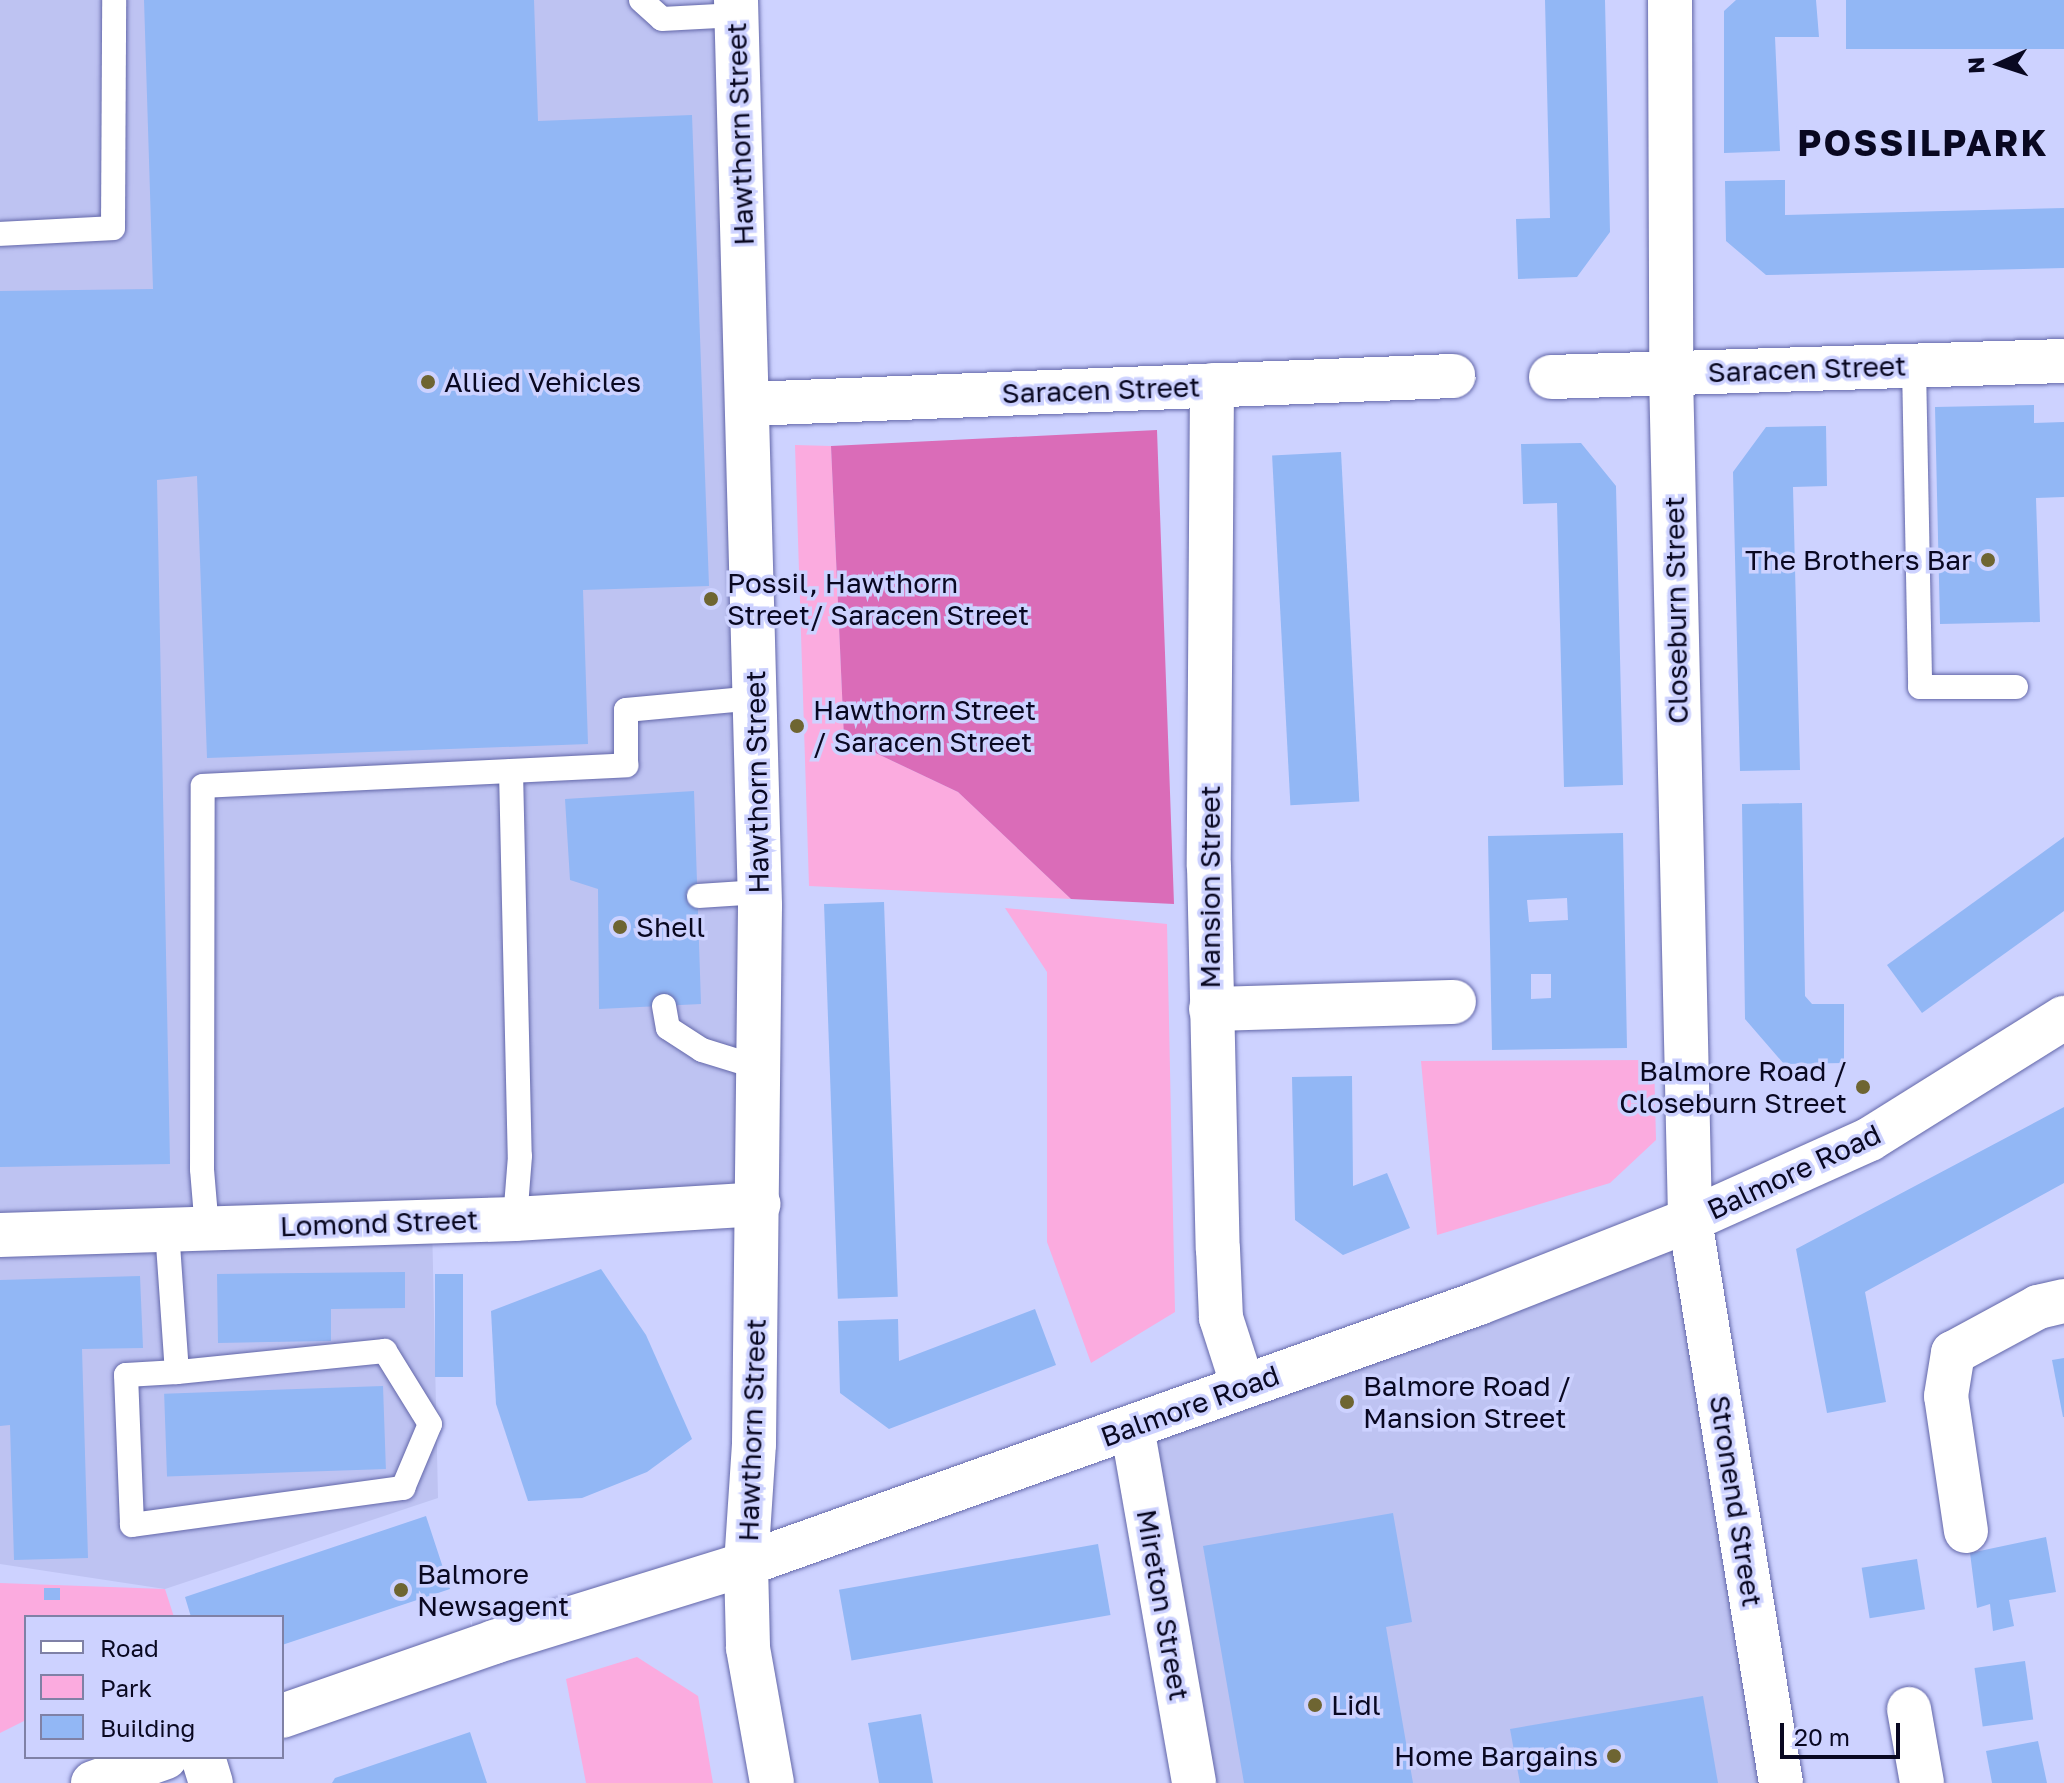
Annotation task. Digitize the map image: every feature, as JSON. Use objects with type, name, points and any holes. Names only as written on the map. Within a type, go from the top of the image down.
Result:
[{"type":"street","name":"Closeburn Street","points":[[1670,0],[1671,373],[1690,1220]]},
{"type":"street","name":"Hawthorn Street","points":[[737,7],[759,892],[759,1204],[746,1564],[748,1648],[772,1783]]},
{"type":"street","name":"Saracen Street","points":[[1551,377],[2064,361]]},
{"type":"street","name":"Saracen Street","points":[[749,404],[1453,376]]},
{"type":"street","name":"Mansion Street","points":[[1212,385],[1211,1009],[1221,1318],[1243,1386]]},
{"type":"street","points":[[1211,1009],[1454,1002]]},
{"type":"street","name":"Balmore Road","points":[[284,1715],[494,1642],[746,1564],[1479,1303],[1690,1220],[1870,1139],[2064,1018]]},
{"type":"street","name":"Lomond Street","points":[[0,1235],[515,1219],[759,1204]]},
{"type":"street","name":"Stronend Street","points":[[1690,1220],[1781,1783]]},
{"type":"street","points":[[1966,1531],[1946,1396],[1953,1353],[2038,1307],[2064,1301]]},
{"type":"street","name":"Mireton Street","points":[[1132,1427],[1194,1783]]},
{"type":"street","points":[[1909,1709],[1922,1783]]},
{"type":"street","points":[[93,1783],[160,1759]]},
{"type":"street","points":[[204,1759],[211,1783]]},
{"type":"lane","points":[[0,234],[113,228],[114,0]]},
{"type":"lane","points":[[641,0],[662,19],[737,7]]},
{"type":"lane","points":[[1914,366],[1920,687],[2016,687]]},
{"type":"lane","points":[[177,1372],[187,1229],[202,1169],[203,786],[626,765],[626,710],[755,698]]},
{"type":"lane","points":[[511,771],[520,1156],[515,1219]]},
{"type":"lane","points":[[699,896],[759,892]]},
{"type":"lane","points":[[664,1006],[668,1028],[702,1050],[757,1067]]},
{"type":"lane","points":[[385,1351],[430,1424],[403,1488],[132,1525],[126,1375],[177,1372],[385,1351]]},
{"type":"shaded area","points":[[0,0],[736,0],[759,1204],[432,1222],[438,1498],[165,1589],[0,1564]]},
{"type":"shaded area","points":[[1157,430],[1174,904],[1071,899],[958,792],[844,738],[831,446]]},
{"type":"shaded area","points":[[1692,1192],[1783,1783],[1210,1783],[1143,1417],[1406,1333]]},
{"type":"green space","points":[[795,445],[831,446],[844,738],[958,792],[1071,899],[809,886]]},
{"type":"green space","points":[[1005,908],[1167,924],[1175,1312],[1091,1363],[1047,1242],[1047,972]]},
{"type":"green space","points":[[1654,1060],[1656,1140],[1610,1183],[1437,1235],[1421,1061]]},
{"type":"green space","points":[[0,1583],[165,1589],[173,1615],[24,1615],[24,1721],[0,1733]]},
{"type":"green space","points":[[637,1657],[698,1696],[713,1783],[586,1783],[566,1679]]},
{"type":"building","name":"Allied Vehicles","points":[[144,0],[534,0],[538,121],[692,115],[709,586],[583,590],[588,744],[207,758],[197,476],[157,480],[170,1164],[0,1167],[0,291],[153,289]]},
{"type":"building","points":[[1545,0],[1605,0],[1610,232],[1577,277],[1518,279],[1516,219],[1550,218]]},
{"type":"building","points":[[1736,0],[1816,0],[1819,37],[1775,37],[1780,151],[1724,153],[1724,11]]},
{"type":"building","points":[[1846,0],[2064,0],[2064,49],[1846,49]]},
{"type":"building","points":[[1785,180],[1785,215],[2064,208],[2064,268],[1766,275],[1726,241],[1725,181]]},
{"type":"building","name":"The Brothers Bar","points":[[2034,405],[2034,423],[2064,422],[2064,497],[2036,498],[2040,622],[1940,624],[1935,407]]},
{"type":"building","points":[[1826,426],[1827,486],[1793,487],[1800,770],[1740,771],[1733,472],[1766,427]]},
{"type":"building","points":[[1581,443],[1616,486],[1623,785],[1564,787],[1557,503],[1523,504],[1521,444]]},
{"type":"building","points":[[1341,452],[1359,802],[1290,805],[1272,456]]},
{"type":"building","points":[[694,791],[701,1004],[599,1009],[598,889],[570,880],[565,799]]},
{"type":"building","points":[[1802,803],[1805,996],[1812,1004],[1844,1004],[1844,1063],[1784,1064],[1745,1019],[1742,804]]},
{"type":"building","points":[[1623,833],[1627,1048],[1492,1050],[1488,836]],"holes":[[[1567,898],[1568,920],[1529,922],[1527,900]],[[1531,974],[1551,974],[1551,998],[1531,999]]]},
{"type":"building","points":[[2064,837],[2064,911],[1922,1013],[1887,965]]},
{"type":"building","points":[[884,902],[898,1297],[838,1299],[824,904]]},
{"type":"building","points":[[1352,1076],[1353,1186],[1387,1173],[1410,1228],[1343,1255],[1295,1220],[1292,1077]]},
{"type":"building","points":[[2064,1107],[2064,1183],[1865,1292],[1886,1402],[1827,1413],[1796,1249]]},
{"type":"building","points":[[601,1269],[646,1335],[692,1439],[647,1472],[582,1498],[528,1501],[496,1404],[491,1311]]},
{"type":"building","points":[[405,1272],[405,1308],[331,1309],[331,1341],[218,1343],[217,1274]]},
{"type":"building","points":[[435,1274],[463,1274],[463,1377],[435,1377]]},
{"type":"building","points":[[140,1276],[143,1348],[82,1349],[88,1558],[14,1560],[10,1425],[0,1426],[0,1280]]},
{"type":"building","points":[[1035,1309],[1056,1365],[889,1429],[840,1393],[838,1321],[898,1319],[899,1361]]},
{"type":"building","points":[[2064,1358],[2064,1417],[2063,1417],[2052,1360]]},
{"type":"building","points":[[383,1386],[386,1469],[167,1477],[164,1394]]},
{"type":"building","name":"Lidl","points":[[1393,1513],[1412,1622],[1386,1627],[1413,1783],[1244,1783],[1203,1546]]},
{"type":"building","points":[[426,1516],[450,1589],[284,1644],[284,1615],[190,1615],[185,1597]]},
{"type":"building","points":[[2046,1537],[2056,1592],[2009,1600],[2014,1626],[1993,1631],[1990,1604],[1977,1608],[1970,1553]]},
{"type":"building","points":[[1098,1544],[1111,1615],[851,1661],[839,1590]]},
{"type":"building","points":[[1917,1559],[1925,1609],[1870,1618],[1862,1568]]},
{"type":"building","points":[[44,1588],[60,1588],[60,1600],[44,1600]]},
{"type":"building","points":[[2025,1661],[2033,1719],[1983,1727],[1974,1668]]},
{"type":"building","name":"Home Bargains","points":[[1703,1696],[1718,1783],[1520,1783],[1510,1729]]},
{"type":"building","points":[[921,1714],[933,1783],[879,1783],[868,1723]]},
{"type":"building","points":[[470,1732],[487,1783],[332,1783],[335,1778]]},
{"type":"building","points":[[2038,1741],[2047,1783],[1992,1783],[1986,1751]]},
{"type":"place","name":"Allied Vehicles","points":[[428,382]]},
{"type":"place","name":"The Brothers Bar","points":[[1988,560]]},
{"type":"place","name":"Possil, Hawthorn Street/ Saracen Street","points":[[711,599]]},
{"type":"place","name":"Hawthorn Street / Saracen Street","points":[[797,726]]},
{"type":"place","name":"Shell","points":[[620,927]]},
{"type":"place","name":"Balmore Road / Closeburn Street","points":[[1863,1087]]},
{"type":"place","name":"Balmore Road / Mansion Street","points":[[1347,1402]]},
{"type":"place","name":"Balmore Newsagent","points":[[401,1590]]},
{"type":"place","name":"Lidl","points":[[1315,1705]]},
{"type":"place","name":"Home Bargains","points":[[1614,1756]]},
{"type":"district","name":"POSSILPARK","points":[[1923,143]]}]
